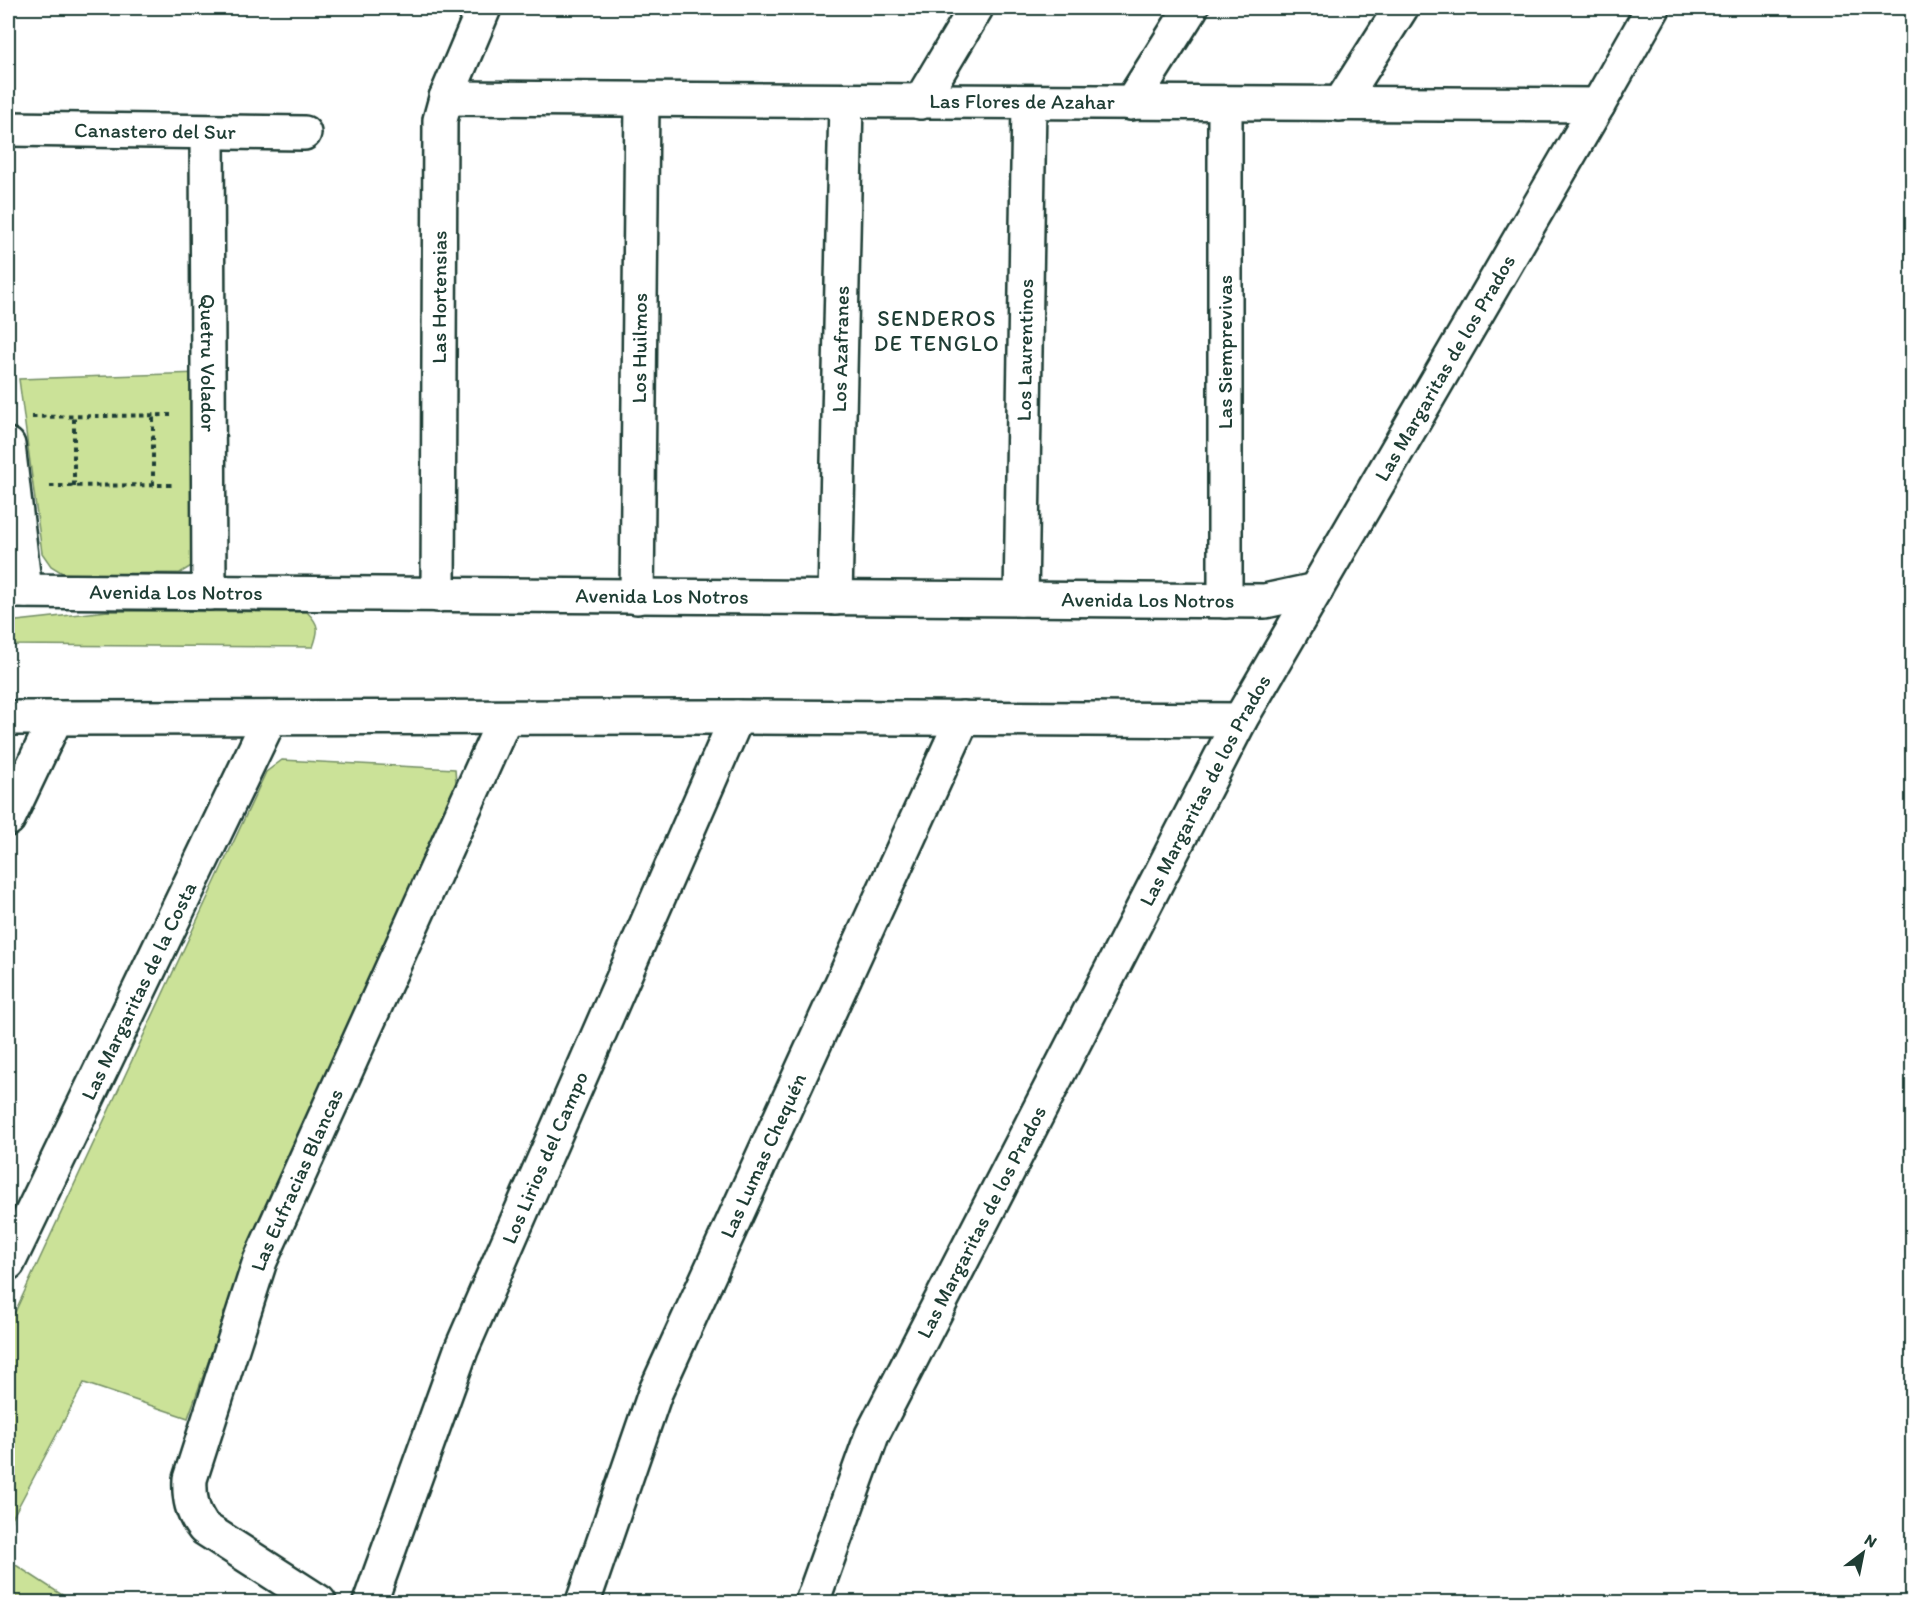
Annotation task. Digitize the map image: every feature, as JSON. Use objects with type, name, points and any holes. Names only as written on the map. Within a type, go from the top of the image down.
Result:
[{"type":"street","name":"Las Hortensias","points":[[438,595],[440,120],[446,98],[484,8]]},
{"type":"street","points":[[920,102],[976,8]]},
{"type":"street","points":[[1131,103],[1191,8]]},
{"type":"street","points":[[1340,104],[1401,8]]},
{"type":"street","name":"Las Margaritas de los Prados","points":[[812,1602],[872,1435],[1240,720],[1653,8]]},
{"type":"street","name":"Las Flores de Azahar","points":[[446,98],[1598,105]]},
{"type":"street","name":"Los Huilmos","points":[[637,597],[642,100]]},
{"type":"street","name":"Los Azafranes","points":[[835,598],[846,102]]},
{"type":"street","name":"Los Laurentinos","points":[[1021,599],[1029,103]]},
{"type":"street","name":"Las Siemprevivas","points":[[1225,104],[1225,601]]},
{"type":"street","name":"Canastero del Sur","points":[[8,129],[304,133]]},
{"type":"street","name":"Quetru Volador","points":[[207,132],[209,593]]},
{"type":"street","points":[[8,445],[16,591]]},
{"type":"street","name":"Avenida Los Notros","points":[[16,591],[1265,601],[1316,590]]},
{"type":"street","points":[[8,718],[737,717],[1240,720]]},
{"type":"street","name":"Los Lirios del Campo","points":[[370,1602],[461,1350],[737,717]]},
{"type":"street","points":[[8,819],[56,718]]},
{"type":"street","name":"Las Margaritas de la Costa","points":[[8,1263],[270,718]]},
{"type":"street","name":"Las Eufracias Blancas","points":[[319,1602],[204,1528],[195,1517],[191,1504],[190,1479],[260,1261],[505,718]]},
{"type":"street","name":"Las Lumas Chequén","points":[[583,1602],[655,1394],[963,718]]},
{"type":"path","points":[[30,417],[208,414]]},
{"type":"path","points":[[153,415],[153,485]]},
{"type":"path","points":[[74,416],[74,486]]},
{"type":"path","points":[[12,487],[208,484]]},
{"type":"green space","points":[[200,373],[193,565],[180,573],[64,574],[51,566],[42,553],[19,379]]},
{"type":"green space","points":[[108,611],[307,612],[316,624],[317,632],[313,647],[8,645],[8,622]]},
{"type":"green space","points":[[282,760],[455,769],[456,783],[248,1251],[188,1418],[84,1383],[8,1526],[8,1318],[15,1312],[266,772]]},
{"type":"green space","points":[[8,1560],[73,1602],[8,1602]]},
{"type":"district","name":"SENDEROS DE TENGLO","points":[[937,330]]}]
